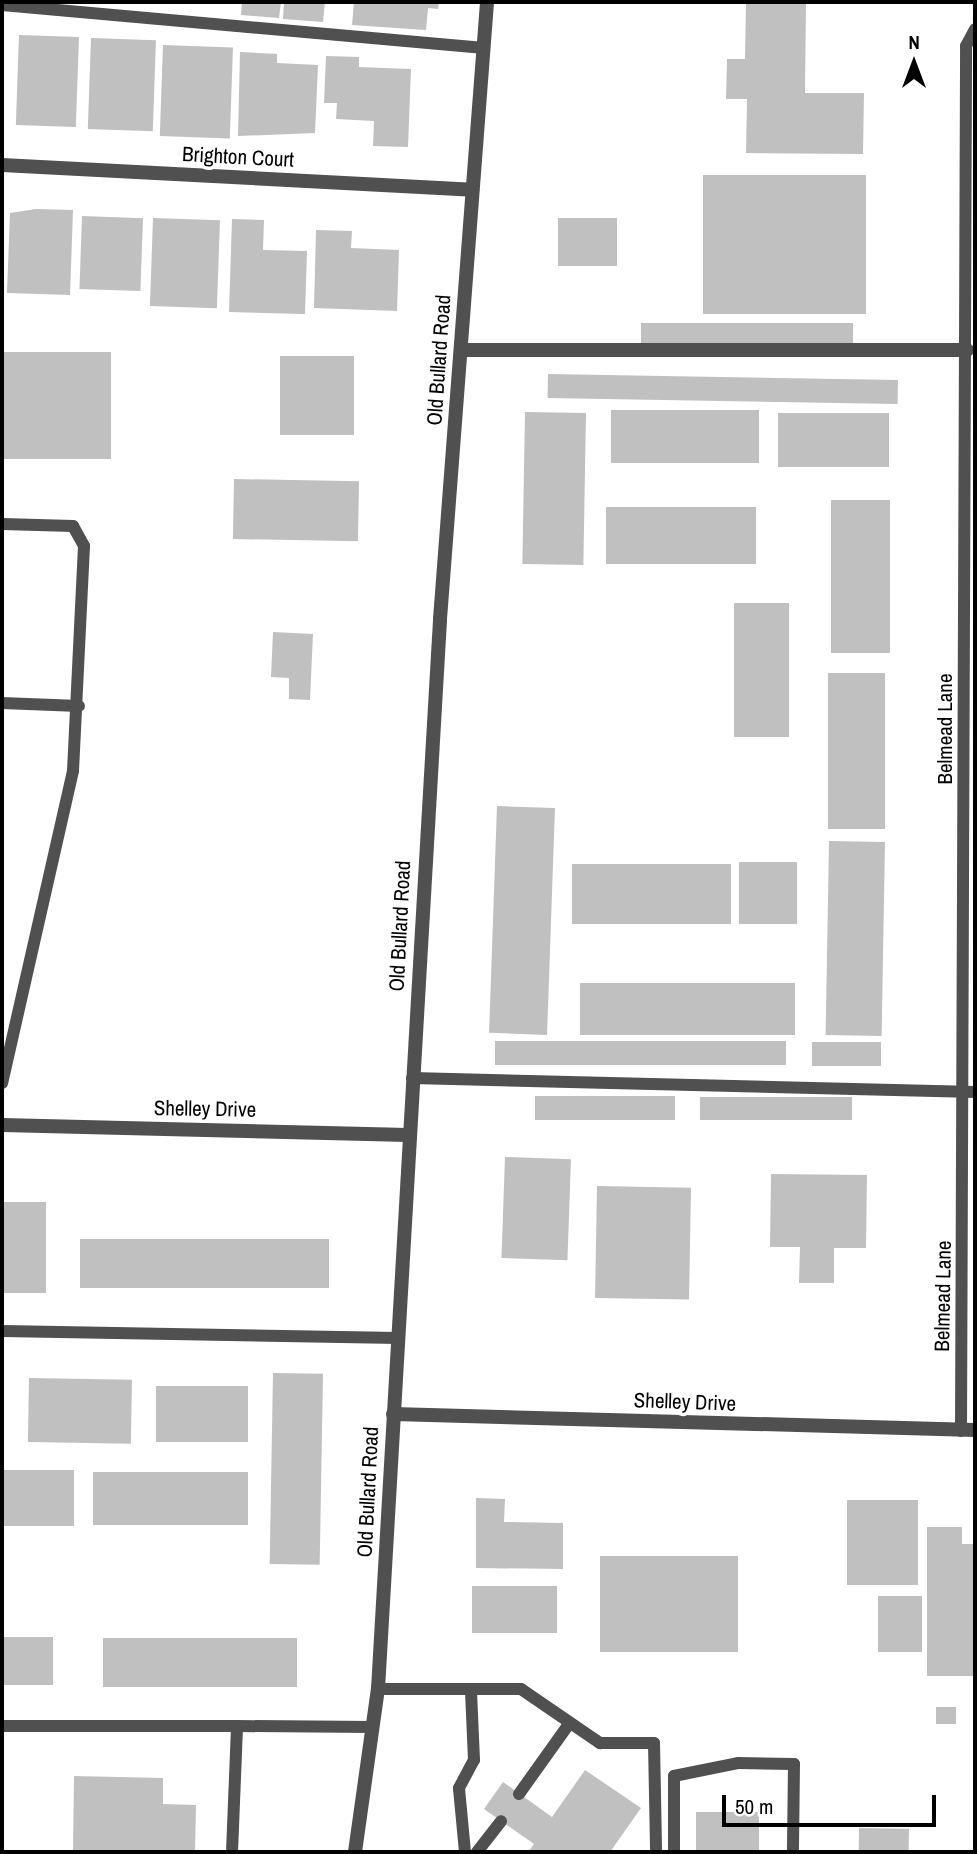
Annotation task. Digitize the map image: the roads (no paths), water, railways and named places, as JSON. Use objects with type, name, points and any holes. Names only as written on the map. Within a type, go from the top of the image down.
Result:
[{"type":"street","name":"Old Bullard Road","points":[[355,1852],[378,1689],[408,1135],[487,2]]},
{"type":"street","name":"Brighton Court","points":[[2,165],[472,190]]},
{"type":"street","points":[[461,350],[967,350]]},
{"type":"street","name":"Shelley Drive","points":[[2,1125],[408,1135]]},
{"type":"street","name":"Shelley Drive","points":[[393,1414],[968,1430]]},
{"type":"lane","points":[[2,5],[484,48]]},
{"type":"lane","name":"Belmead Lane","points":[[968,1430],[970,1190],[966,46],[975,30]]},
{"type":"lane","points":[[2,524],[73,526],[82,536],[79,706],[58,858],[2,1083]]},
{"type":"lane","points":[[2,703],[79,706]]},
{"type":"lane","points":[[412,1078],[969,1090]]},
{"type":"lane","points":[[2,1331],[398,1338]]},
{"type":"lane","points":[[378,1689],[522,1689],[600,1743],[654,1743],[656,1852]]},
{"type":"lane","points":[[465,1852],[459,1788],[474,1760],[471,1690]]},
{"type":"lane","points":[[519,1794],[569,1724]]},
{"type":"lane","points":[[2,1726],[373,1727]]},
{"type":"lane","points":[[232,1852],[237,1726]]},
{"type":"lane","points":[[674,1852],[674,1776],[738,1763],[794,1764],[793,1852]]},
{"type":"lane","points":[[477,1852],[500,1821]]}]
